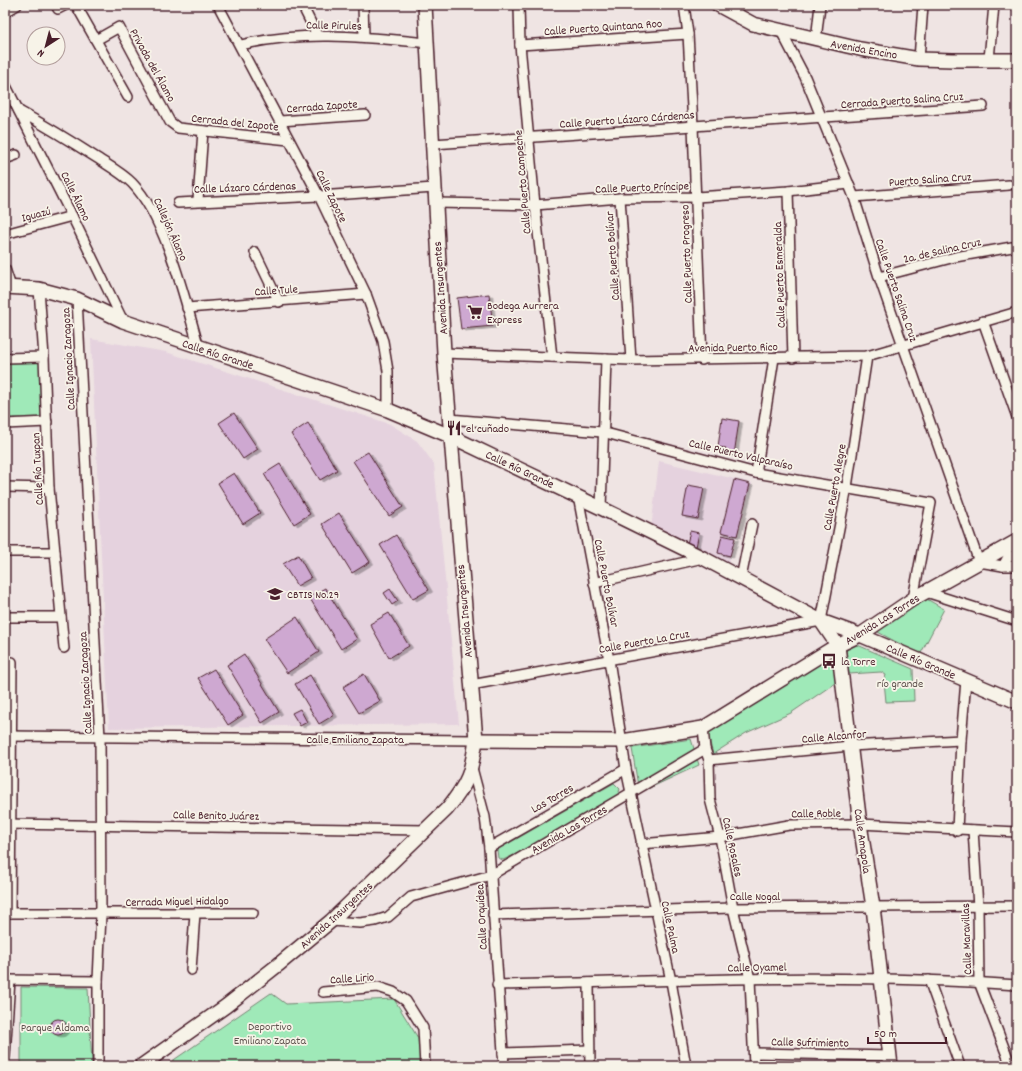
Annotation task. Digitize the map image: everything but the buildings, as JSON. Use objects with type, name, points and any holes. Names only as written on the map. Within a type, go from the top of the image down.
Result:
[{"type":"main road","name":"Avenida Insurgentes","points":[[144,1065],[226,1006],[331,921],[426,830],[463,789],[472,768],[476,740],[444,353],[425,5]]},
{"type":"main road","name":"Avenida Encino","points":[[718,5],[753,24],[816,40],[919,59],[953,60],[989,58],[1017,60]]},
{"type":"main road","name":"Calle Río Grande","points":[[8,287],[39,290],[77,299],[123,321],[199,348],[388,410],[450,436],[578,496],[703,558],[821,621],[860,635],[1017,702]]},
{"type":"main road","name":"Avenida Las Torres","points":[[703,728],[838,646],[860,635],[913,599],[1017,542]]},
{"type":"main road","name":"Calle Amapola","points":[[821,621],[838,646],[860,824],[873,907],[890,1061]]},
{"type":"main road","name":"Calle Emiliano Zapata","points":[[476,740],[622,741],[703,728]]},
{"type":"street","points":[[5,12],[18,5]]},
{"type":"street","points":[[56,5],[58,9],[66,5]]},
{"type":"street","points":[[76,5],[128,97]]},
{"type":"street","name":"Calle Zapote","points":[[218,5],[241,45],[319,196],[366,294],[383,342],[388,371],[388,410]]},
{"type":"street","points":[[302,5],[317,35]]},
{"type":"street","points":[[363,5],[364,37]]},
{"type":"street","name":"Calle Puerto Campeche","points":[[519,5],[520,45],[530,137],[535,205],[552,357]]},
{"type":"street","name":"Calle Puerto Progreso","points":[[684,5],[688,34],[693,126],[702,360]]},
{"type":"street","points":[[816,40],[820,5]]},
{"type":"street","points":[[919,59],[923,5]]},
{"type":"street","points":[[989,58],[994,5]]},
{"type":"street","name":"Privada del Álamo","points":[[96,40],[119,27],[170,122],[178,128]]},
{"type":"street","name":"Calle Puerto Salina Cruz","points":[[780,31],[805,77],[854,197],[879,278],[979,562]]},
{"type":"street","name":"Calle Puerto Quintana Roo","points":[[520,45],[688,34]]},
{"type":"street","name":"Calle Pirules","points":[[241,45],[269,38],[317,35],[364,37],[428,44]]},
{"type":"street","name":"Calle Álamo","points":[[5,84],[20,111],[123,321]]},
{"type":"street","name":"Cerrada Puerto Salina Cruz","points":[[822,118],[983,106]]},
{"type":"street","name":"Callejón Álamo","points":[[20,111],[70,141],[131,183],[144,199],[156,221],[178,275],[199,348]]},
{"type":"street","name":"Cerrada Zapote","points":[[280,121],[365,115]]},
{"type":"street","name":"Calle Puerto Lázaro Cárdenas","points":[[433,144],[822,118]]},
{"type":"street","name":"Cerrada del Zapote","points":[[178,128],[290,140]]},
{"type":"street","points":[[198,200],[203,131]]},
{"type":"street","points":[[5,159],[16,155]]},
{"type":"street","name":"Calle Puerto Príncipe","points":[[435,203],[535,205],[620,198],[696,197],[788,191],[849,184]]},
{"type":"street","name":"Puerto Salina Cruz","points":[[854,197],[1009,185]]},
{"type":"street","name":"Calle Lázaro Cárdenas","points":[[178,202],[319,196],[434,188]]},
{"type":"street","name":"Calle Puerto Esmeralda","points":[[788,191],[793,358]]},
{"type":"street","name":"Calle Puerto Bolívar","points":[[620,198],[631,360]]},
{"type":"street","name":"Iguazú","points":[[5,234],[72,216]]},
{"type":"street","name":"2a. de Salina Cruz","points":[[879,278],[955,257],[1012,247]]},
{"type":"street","points":[[255,252],[280,302]]},
{"type":"street","points":[[5,269],[8,287]]},
{"type":"street","name":"Calle Río Tuxpan","points":[[39,290],[47,422],[48,488],[64,648]]},
{"type":"street","name":"Calle Tule","points":[[187,308],[280,302],[366,294]]},
{"type":"street","name":"Calle Ignacio Zaragoza","points":[[77,299],[100,738],[101,914],[98,981],[98,1066]]},
{"type":"street","name":"Avenida Puerto Rico","points":[[444,353],[631,360],[702,360],[867,356],[1017,312]]},
{"type":"street","points":[[983,321],[1017,417]]},
{"type":"street","name":"Calle Puerto Alegre","points":[[821,621],[847,487],[867,356]]},
{"type":"street","points":[[5,358],[44,357]]},
{"type":"street","points":[[756,472],[774,358]]},
{"type":"street","points":[[601,508],[602,432],[606,359]]},
{"type":"street","name":"Calle Puerto Valparaíso","points":[[449,419],[602,432],[756,472],[931,502],[913,599]]},
{"type":"street","points":[[5,424],[47,422]]},
{"type":"street","points":[[5,487],[48,488]]},
{"type":"street","name":"Calle Puerto Bolívar","points":[[578,496],[609,660],[631,793]]},
{"type":"street","points":[[741,578],[752,524]]},
{"type":"street","points":[[5,552],[55,552]]},
{"type":"street","points":[[1002,566],[1008,557],[1017,555]]},
{"type":"street","points":[[594,583],[703,558]]},
{"type":"street","points":[[979,562],[1002,566],[1017,566]]},
{"type":"street","points":[[926,592],[1017,621]]},
{"type":"street","points":[[5,617],[61,617]]},
{"type":"street","name":"Calle Puerto La Cruz","points":[[471,685],[821,621]]},
{"type":"street","points":[[7,913],[8,736],[12,662]]},
{"type":"street","points":[[957,831],[961,740],[966,680]]},
{"type":"street","name":"Calle Rosales","points":[[703,728],[709,760],[710,799],[720,837],[733,908],[750,979],[754,1066]]},
{"type":"street","name":"Calle Emiliano Zapata","points":[[8,736],[100,738],[476,740]]},
{"type":"street","name":"Calle Alcanfor","points":[[709,760],[850,746],[961,740]]},
{"type":"street","name":"Avenida Las Torres","points":[[331,921],[360,923],[388,917],[411,898],[491,875],[706,749]]},
{"type":"street","name":"Calle Orquídea","points":[[472,768],[485,817],[489,848],[497,985],[504,1066]]},
{"type":"street","name":"Las Torres","points":[[489,848],[626,769]]},
{"type":"street","name":"Calle Palma","points":[[631,793],[671,981],[686,1066]]},
{"type":"street","name":"Calle Benito Juárez","points":[[8,824],[426,830]]},
{"type":"street","name":"Calle Roble","points":[[641,844],[720,837],[789,825],[860,824],[957,831],[973,830],[1017,832]]},
{"type":"street","name":"Calle Maravillas","points":[[973,830],[978,907],[979,982],[1011,1066]]},
{"type":"street","name":"Calle Nogal","points":[[493,914],[655,909],[1017,906]]},
{"type":"street","name":"Cerrada Miguel Hidalgo","points":[[7,913],[253,913]]},
{"type":"street","points":[[191,970],[195,913]]},
{"type":"street","name":"Calle Oyamel","points":[[497,985],[750,979],[880,978],[1017,985]]},
{"type":"street","points":[[5,1056],[7,980],[98,981]]},
{"type":"street","points":[[929,980],[960,1066]]},
{"type":"street","points":[[589,983],[590,1066]]},
{"type":"street","name":"Calle Lirio","points":[[323,992],[378,987],[393,992],[406,1002],[423,1028],[425,1066]]},
{"type":"street","points":[[503,1053],[589,1050]]},
{"type":"street","name":"Calle Sufrimiento","points":[[754,1053],[890,1061]]},
{"type":"shaded area","name":"CBTIS No.29","points":[[91,339],[166,352],[390,424],[417,441],[434,464],[459,724],[109,728]]},
{"type":"shaded area","points":[[659,461],[752,483],[727,567],[651,529]]},
{"type":"green space","points":[[40,362],[41,418],[5,418],[5,363]]},
{"type":"green space","points":[[925,598],[944,609],[920,655],[876,631],[890,624],[903,611]]},
{"type":"green space","name":"río grande","points":[[853,643],[913,669],[914,701],[886,702],[884,681],[886,675],[881,672],[849,674],[846,650]]},
{"type":"green space","points":[[831,652],[838,681],[791,713],[746,733],[713,754],[707,732]]},
{"type":"green space","points":[[691,739],[699,765],[639,793],[632,748]]},
{"type":"green space","points":[[614,783],[620,789],[616,800],[527,849],[503,860],[498,858],[497,850]]},
{"type":"green space","name":"Parque Aldama","points":[[21,987],[88,988],[92,1066],[21,1066]]},
{"type":"green space","name":"Deportivo Emiliano Zapata","points":[[271,993],[286,1004],[394,999],[418,1038],[421,1066],[165,1066]]},
{"type":"place","name":"Bodega Aurrera Express","points":[[475,312]]},
{"type":"place","name":"el cuñado","points":[[454,428]]},
{"type":"place","name":"CBTIS No.29","points":[[275,594]]},
{"type":"place","name":"la Torre","points":[[829,661]]}]
